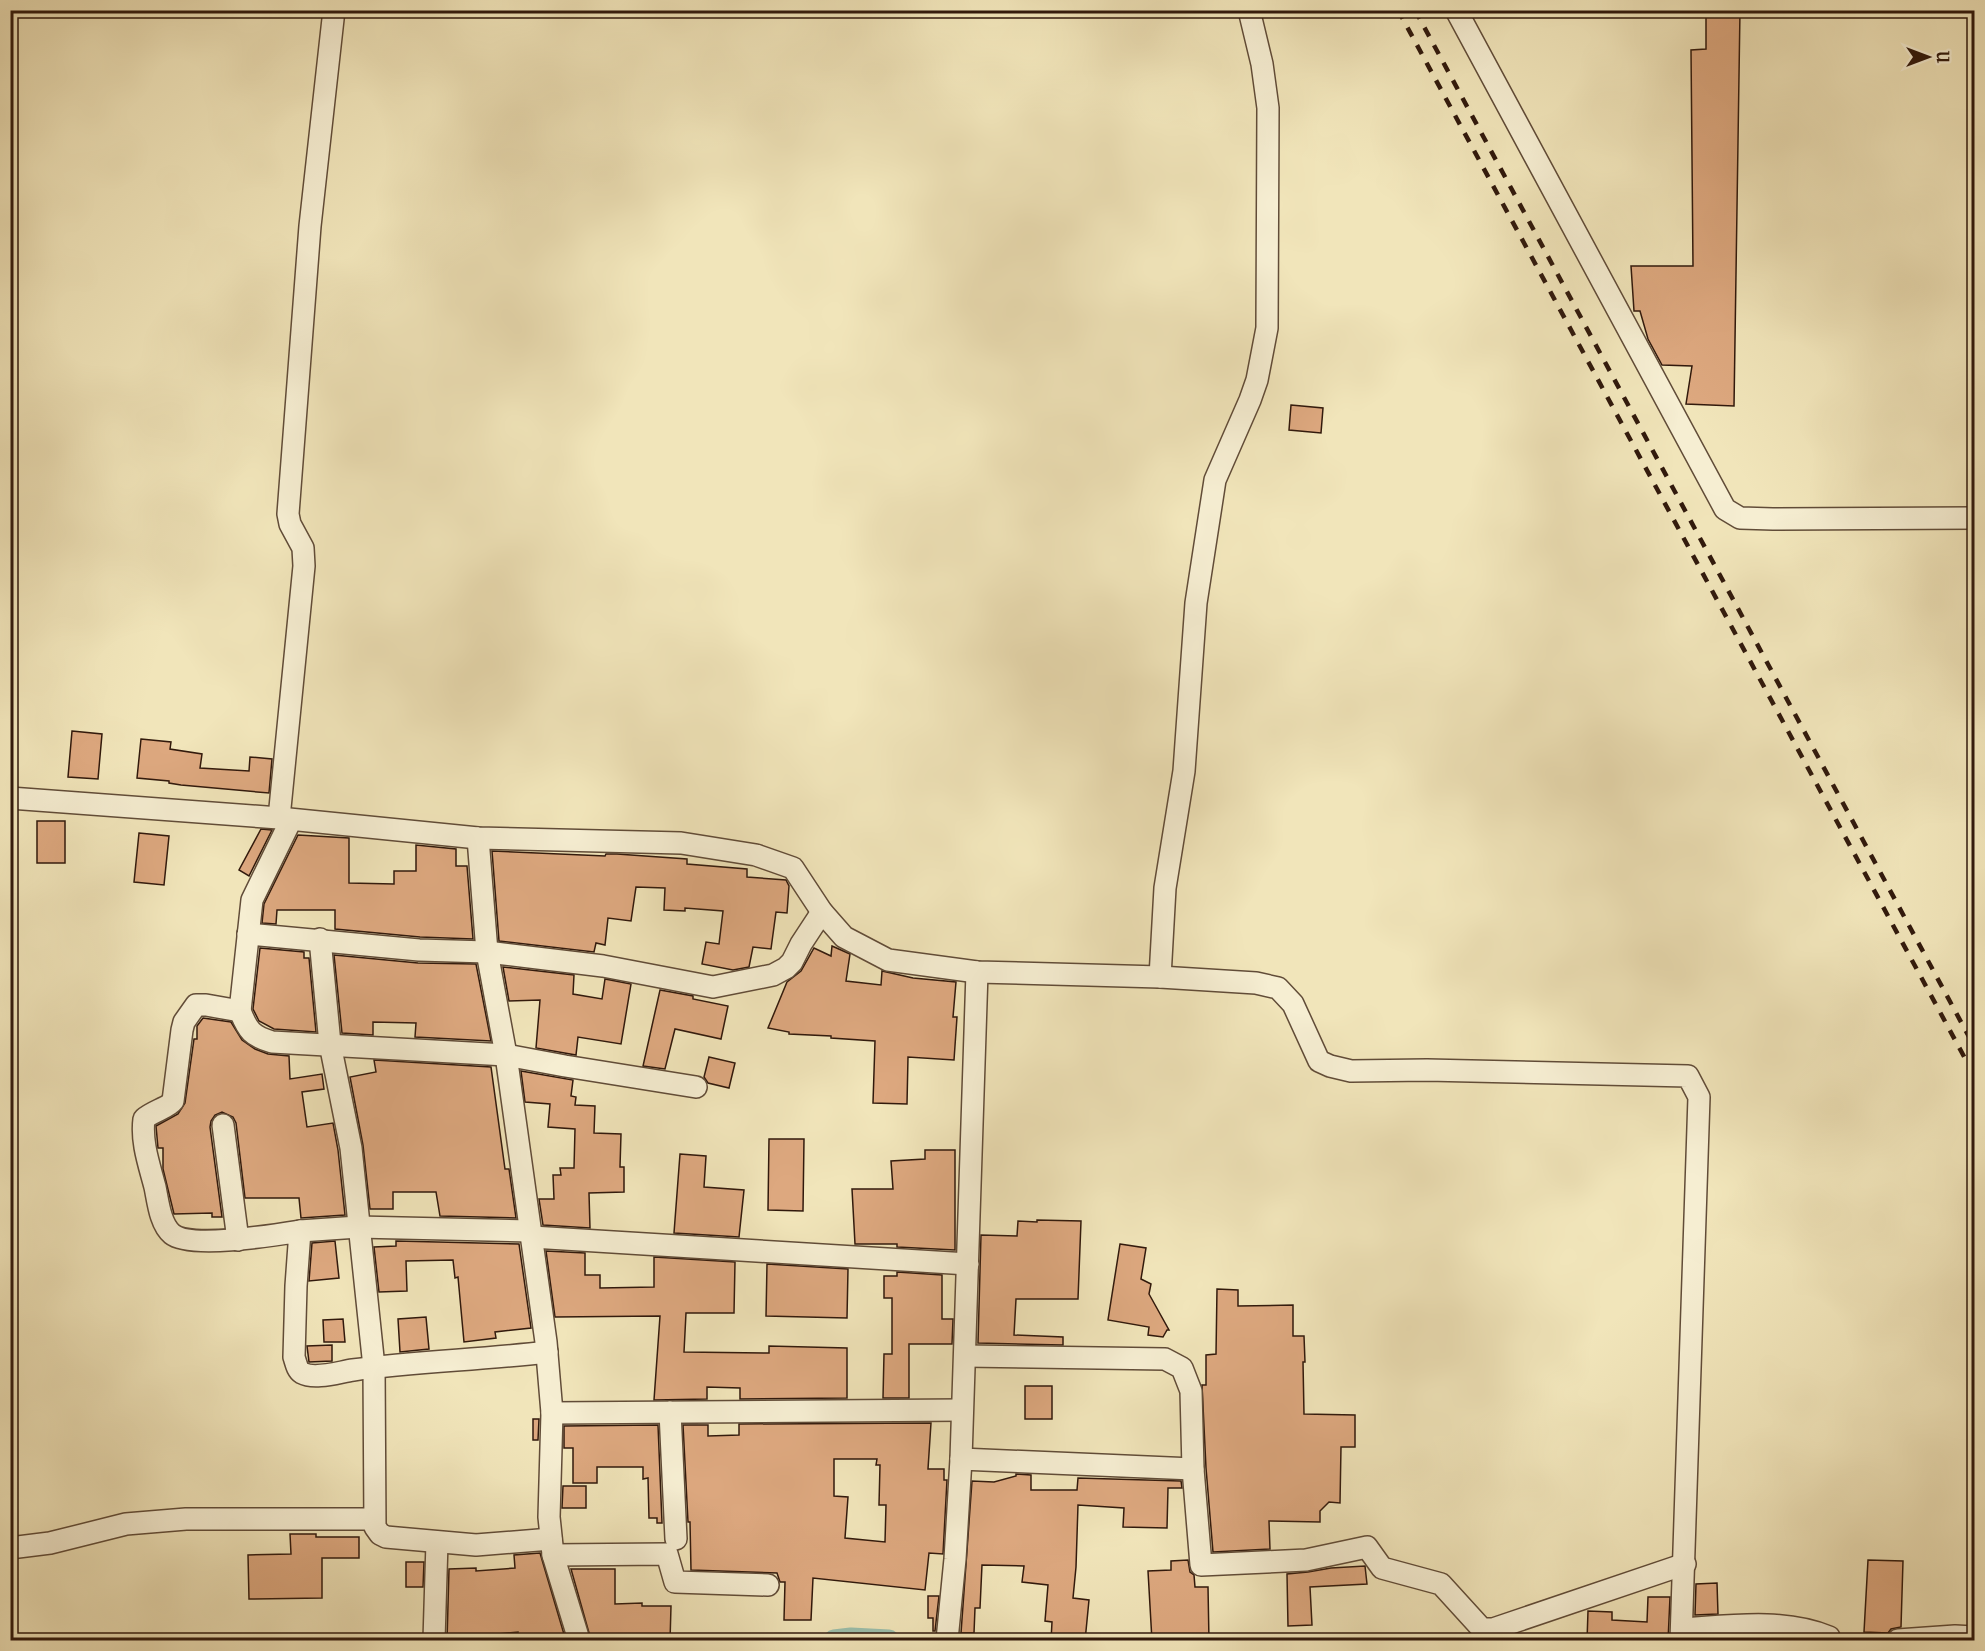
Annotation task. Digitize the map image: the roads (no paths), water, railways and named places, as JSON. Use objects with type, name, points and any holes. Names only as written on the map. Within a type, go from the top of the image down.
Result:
[{"type":"street","points":[[334,10],[310,226],[288,514],[290,524],[303,548],[304,566],[285,819],[252,900],[240,1011],[246,1026],[257,1037],[272,1042],[506,1055],[696,1087]]},
{"type":"street","points":[[1160,977],[1165,888],[1184,771],[1196,603],[1215,480],[1257,380],[1267,328],[1268,108],[1262,64],[1249,10]]},
{"type":"street","points":[[1455,10],[1725,509],[1740,518],[1974,518]]},
{"type":"street","points":[[10,798],[285,819],[478,837],[681,843],[756,855],[793,868],[822,912],[844,937],[888,960],[976,972],[1160,977],[1256,983],[1278,988],[1293,1004],[1319,1061],[1351,1071],[1427,1070],[1688,1076],[1699,1097],[1682,1635],[1753,1625],[1811,1629],[1829,1637],[1830,1641]]},
{"type":"street","points":[[478,837],[487,952],[506,1055],[547,1352],[552,1413],[549,1517],[552,1547],[579,1641]]},
{"type":"street","points":[[248,934],[419,950],[487,952],[603,966],[713,987],[773,975],[786,968],[792,962],[822,912]]},
{"type":"street","points":[[320,939],[330,1044],[351,1148],[374,1367],[375,1527],[380,1534],[386,1537],[437,1542],[667,1554],[675,1582],[768,1585]]},
{"type":"street","points":[[947,1641],[961,1459],[976,972]]},
{"type":"street","points":[[240,1011],[196,1005],[184,1022],[182,1030],[173,1101],[170,1105],[154,1111],[144,1119],[146,1152],[164,1225],[173,1235],[192,1240],[238,1240],[300,1231],[358,1227],[531,1234],[968,1264]]},
{"type":"street","points":[[223,1125],[238,1240]]},
{"type":"street","points":[[300,1231],[295,1345],[297,1368],[303,1373],[317,1375],[374,1367],[490,1359],[547,1352]]},
{"type":"street","points":[[964,1356],[1165,1359],[1182,1368],[1191,1391],[1193,1469],[1201,1565],[1306,1560],[1367,1547],[1383,1568],[1441,1584],[1482,1629],[1493,1629],[1685,1564]]},
{"type":"street","points":[[552,1413],[962,1410]]},
{"type":"street","points":[[670,1412],[676,1539]]},
{"type":"street","points":[[961,1459],[1193,1469]]},
{"type":"street","points":[[10,1548],[50,1543],[126,1524],[166,1521],[374,1518]]},
{"type":"street","points":[[434,1641],[437,1542]]},
{"type":"street","points":[[1898,1641],[1974,1636]]},
{"type":"waterway","points":[[834,1640],[851,1638],[889,1640]]},
{"type":"railway","points":[[1398,10],[1974,1075]]},
{"type":"railway","points":[[1415,10],[1974,1046]]}]
